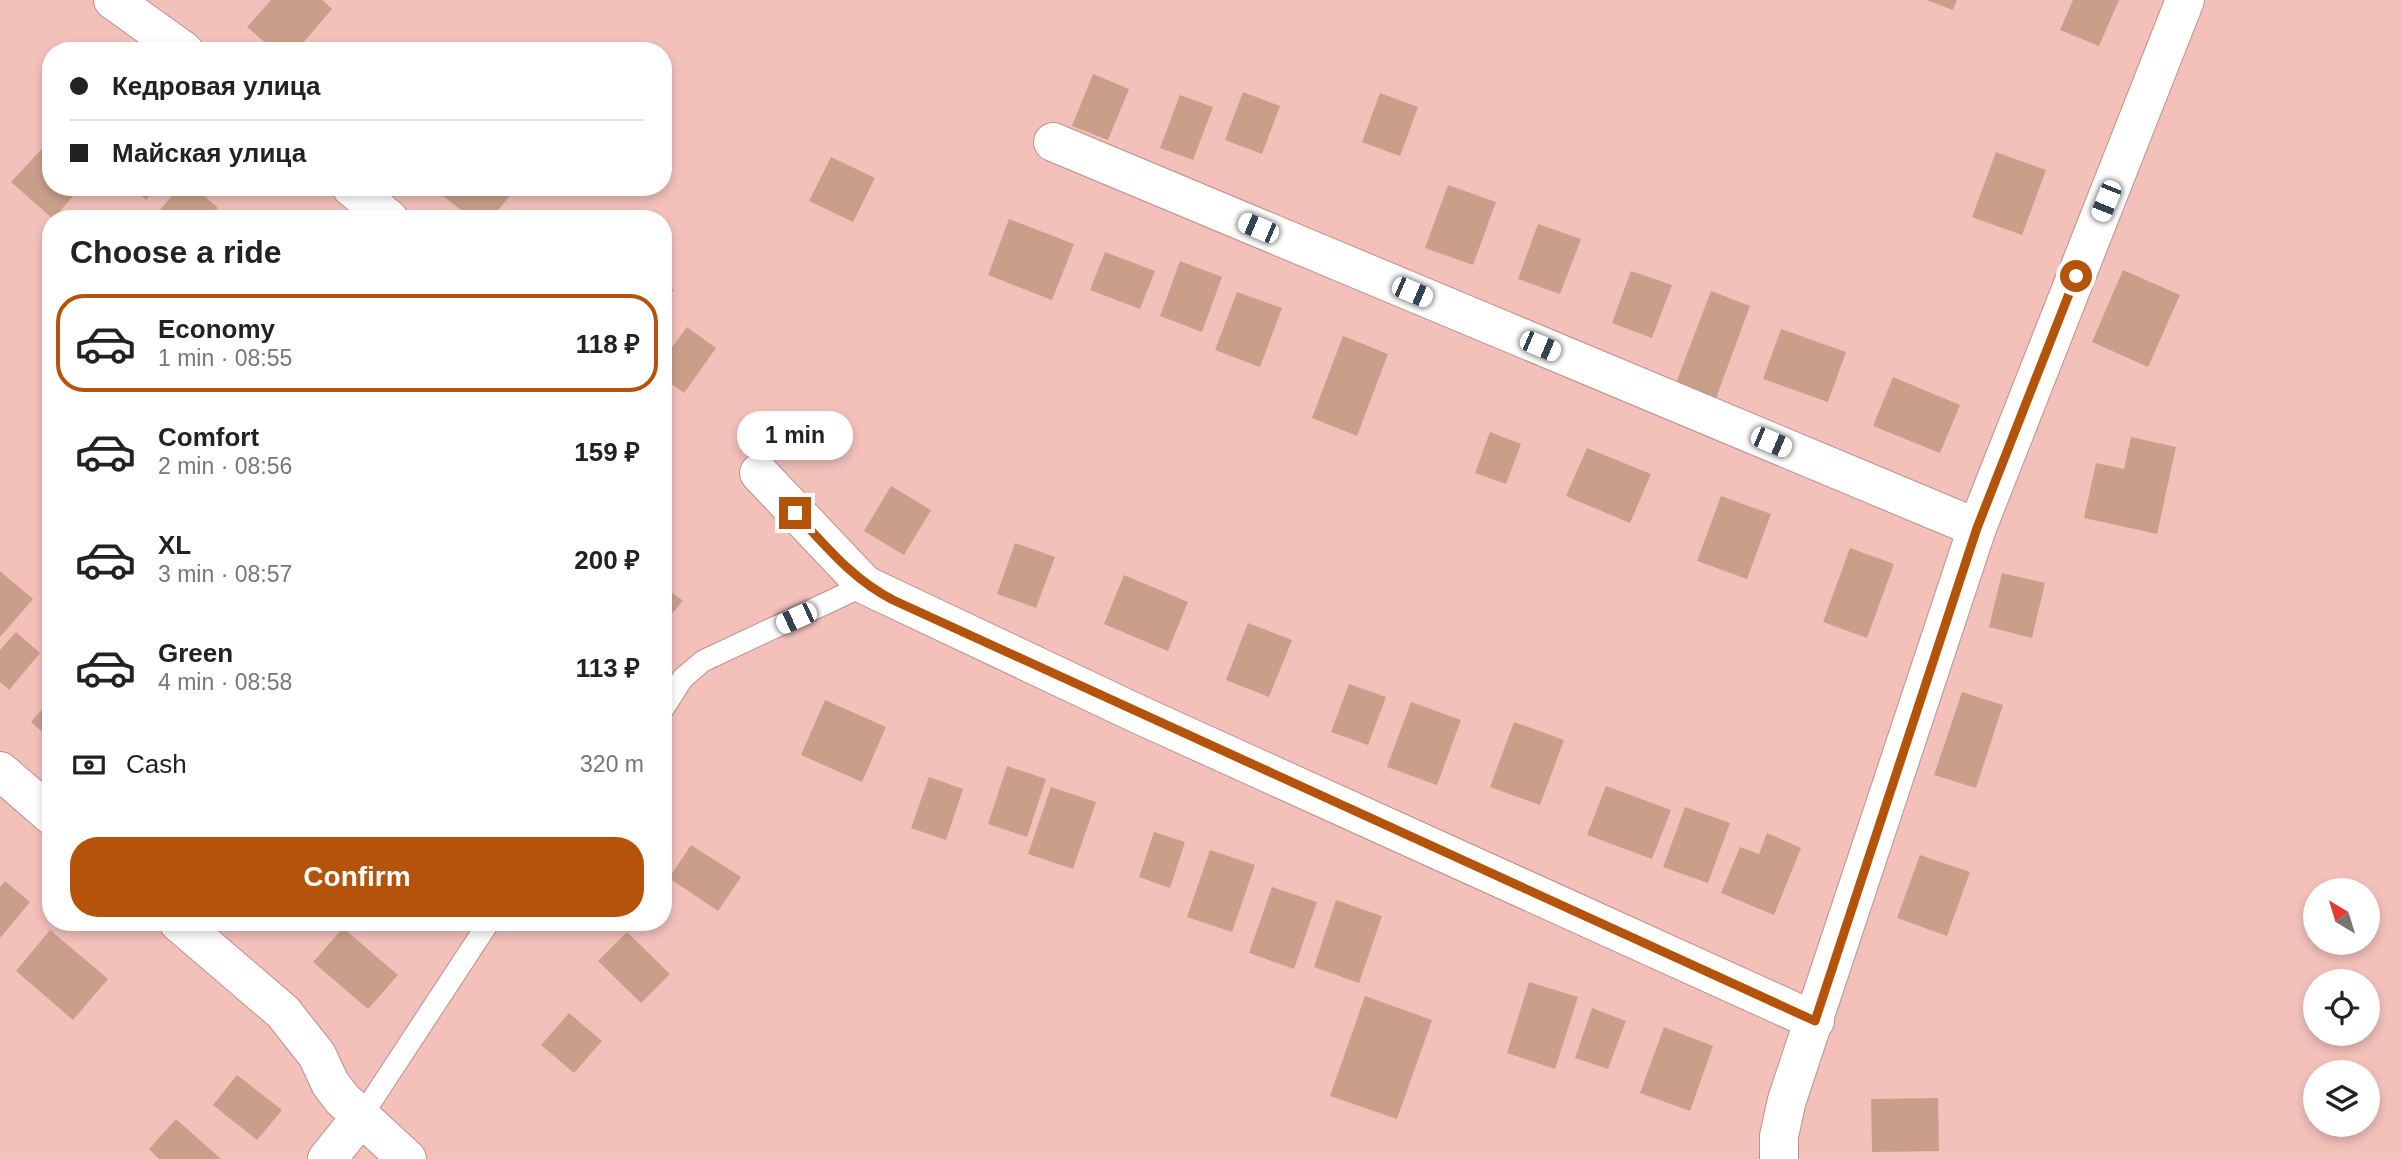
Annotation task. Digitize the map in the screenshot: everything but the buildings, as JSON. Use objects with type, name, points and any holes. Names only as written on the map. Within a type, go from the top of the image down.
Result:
[{"type":"street","points":[[113,0],[171,42]]},
{"type":"street","points":[[1779,1159],[1779,1136],[1787,1100],[1977,528],[2185,0]]},
{"type":"street","points":[[1052,142],[1977,528]]},
{"type":"street","points":[[362,196],[378,210]]},
{"type":"street","points":[[758,473],[865,585],[1140,715],[1815,1021]]},
{"type":"street","points":[[0,771],[42,806]]},
{"type":"street","points":[[189,931],[284,1012],[317,1055],[330,1083],[361,1117],[407,1159]]},
{"type":"street","points":[[327,1159],[361,1117]]},
{"type":"lane","points":[[672,694],[682,678],[702,661],[865,585]]},
{"type":"lane","points":[[361,1117],[483,931]]},
{"type":"route","points":[[795,513],[849,572],[865,585],[893,600],[1815,1021],[1977,528],[2076,276]]}]
